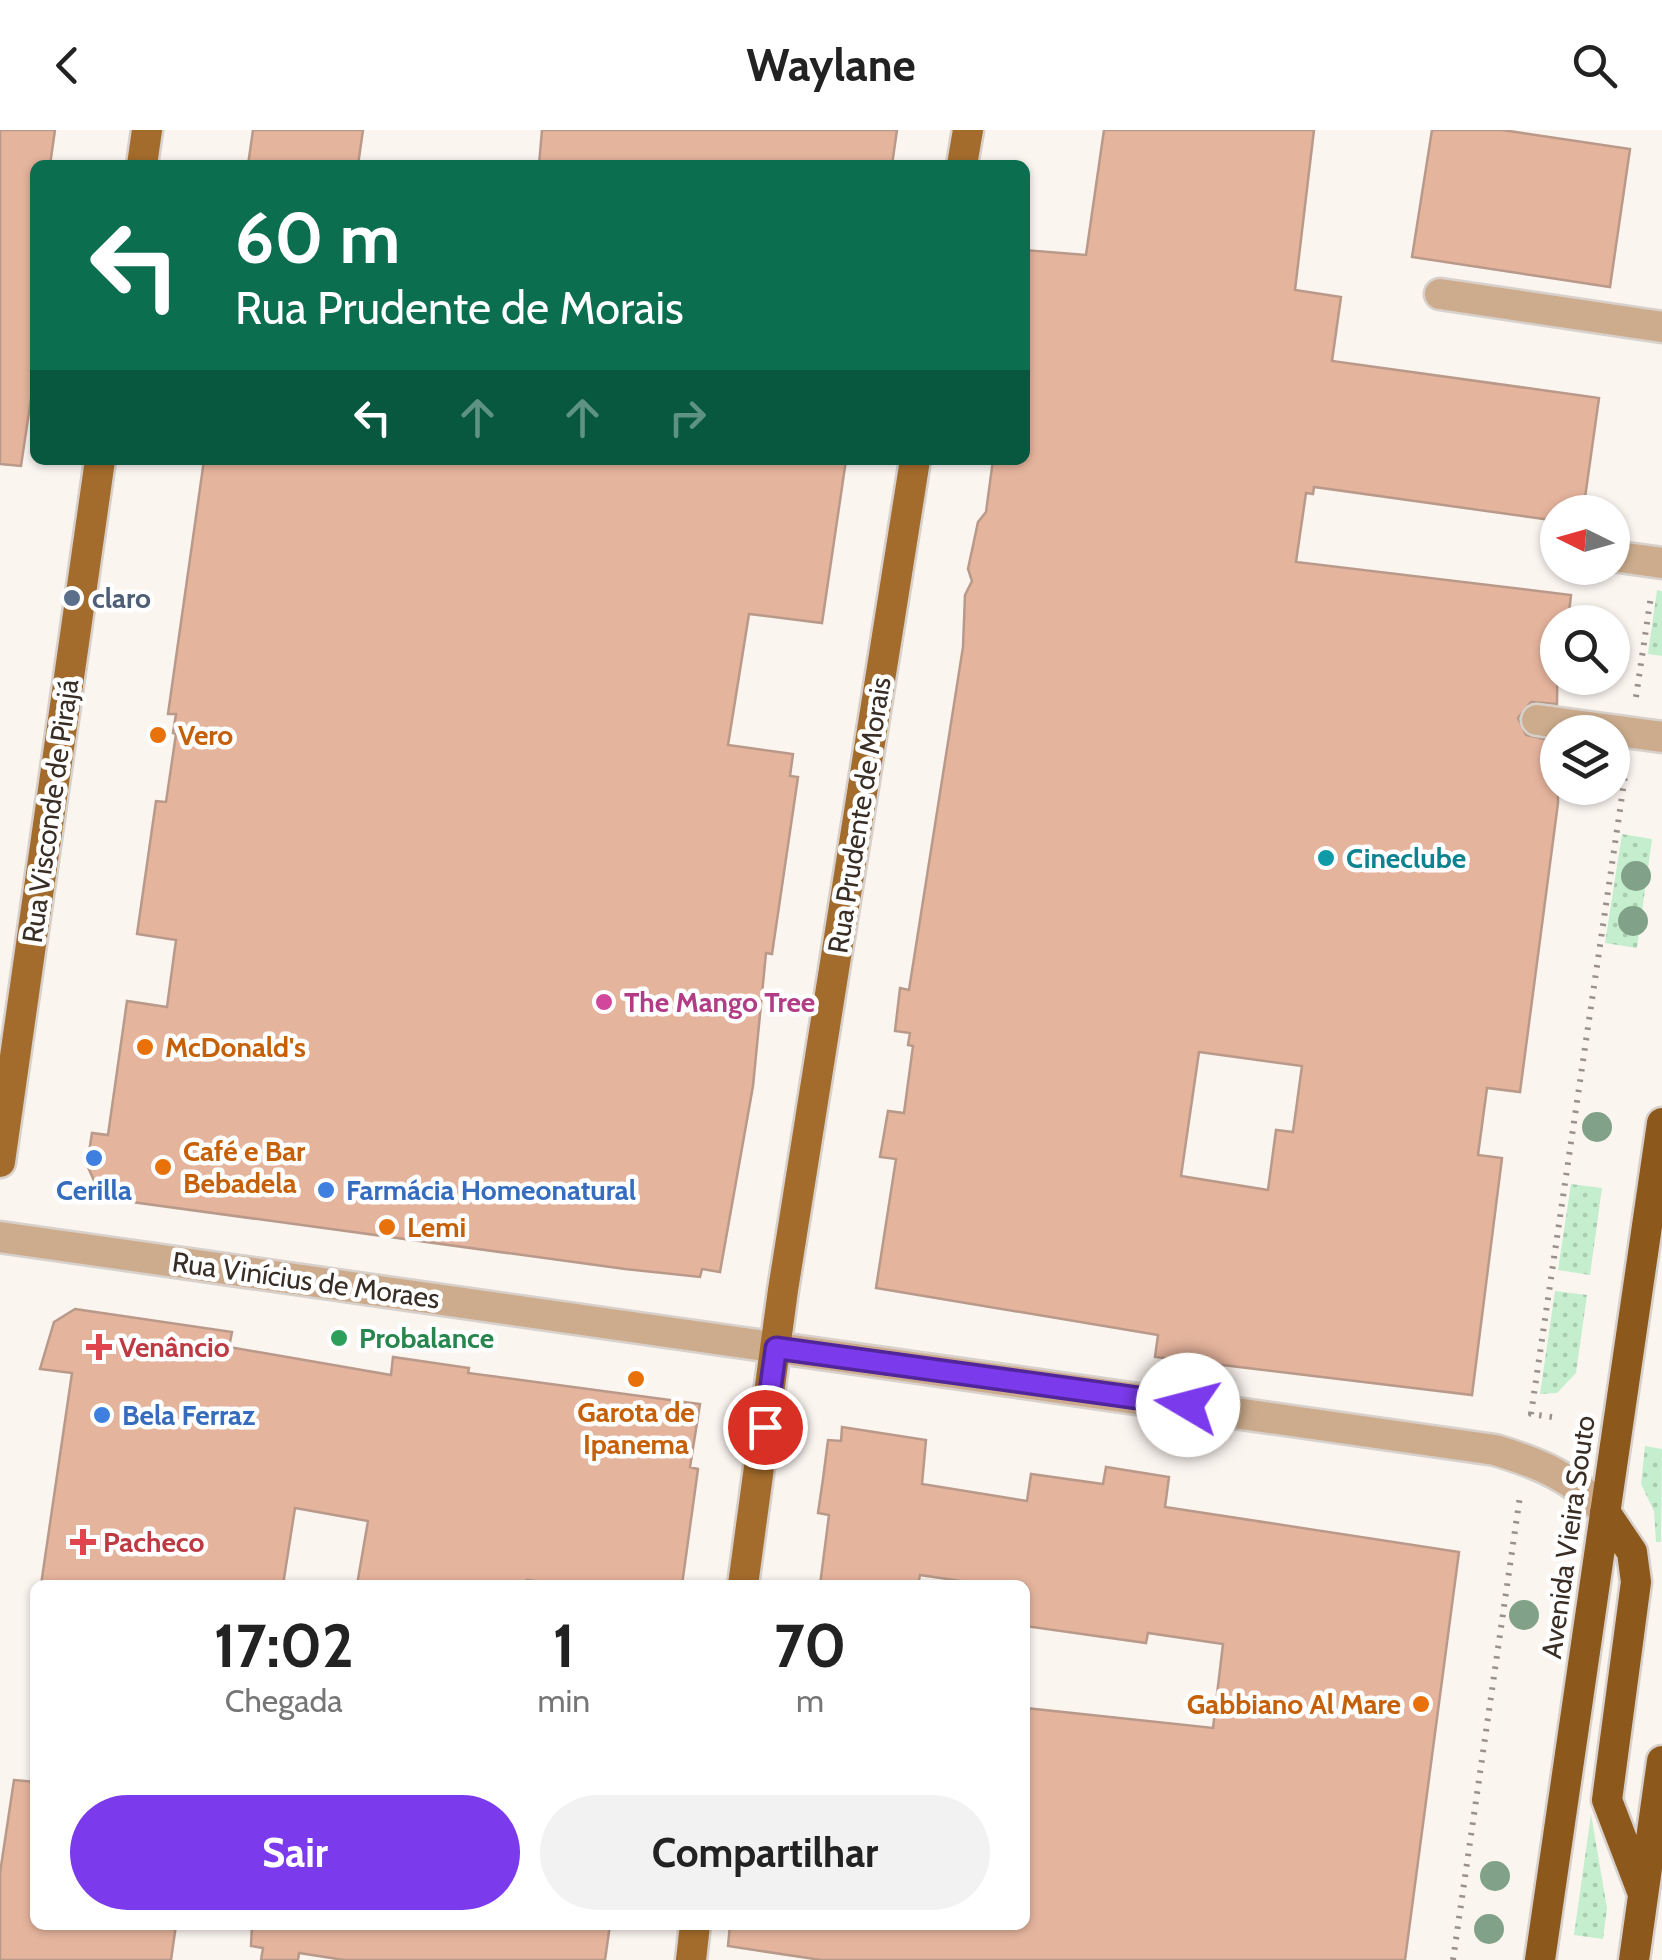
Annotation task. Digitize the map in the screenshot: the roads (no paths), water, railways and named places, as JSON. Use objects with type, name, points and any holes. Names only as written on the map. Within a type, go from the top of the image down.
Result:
[{"type":"highway","name":"Avenida Vieira Souto","points":[[1540,1960],[1662,1123]]},
{"type":"highway","points":[[1605,1512],[1632,1552],[1636,1582],[1607,1800],[1643,1894]]},
{"type":"highway","points":[[1634,1960],[1662,1761]]},
{"type":"main road","points":[[143,160],[147,130]]},
{"type":"main road","points":[[963,160],[968,130]]},
{"type":"main road","name":"Rua Visconde de Pirajá","points":[[0,1162],[99,465]]},
{"type":"main road","name":"Rua Prudente de Morais","points":[[744,1580],[776,1348],[914,465]]},
{"type":"main road","points":[[691,1960],[695,1930]]},
{"type":"street","points":[[1440,294],[1662,327]]},
{"type":"street","points":[[1630,558],[1659,562]]},
{"type":"street","points":[[1537,720],[1662,737]]},
{"type":"street","name":"Rua Vinícius de Moraes","points":[[0,1237],[1496,1450],[1544,1464],[1588,1493],[1605,1512]]},
{"type":"place","name":"claro","points":[[72,598]]},
{"type":"place","name":"Vero","points":[[158,735]]},
{"type":"place","name":"Cineclube","points":[[1326,858]]},
{"type":"place","name":"The Mango Tree","points":[[604,1002]]},
{"type":"place","name":"McDonald's","points":[[145,1047]]},
{"type":"place","name":"Cerilla","points":[[94,1158]]},
{"type":"place","name":"Café e Bar Bebadela","points":[[163,1167]]},
{"type":"place","name":"Farmácia Homeonatural","points":[[326,1190]]},
{"type":"place","name":"Lemi","points":[[387,1227]]},
{"type":"place","name":"Probalance","points":[[339,1338]]},
{"type":"place","name":"Venâncio","points":[[99,1347]]},
{"type":"place","name":"Garota de Ipanema","points":[[636,1379]]},
{"type":"place","name":"Bela Ferraz","points":[[102,1415]]},
{"type":"place","name":"Pacheco","points":[[83,1542]]},
{"type":"place","name":"Gabbiano Al Mare","points":[[1421,1704]]}]
